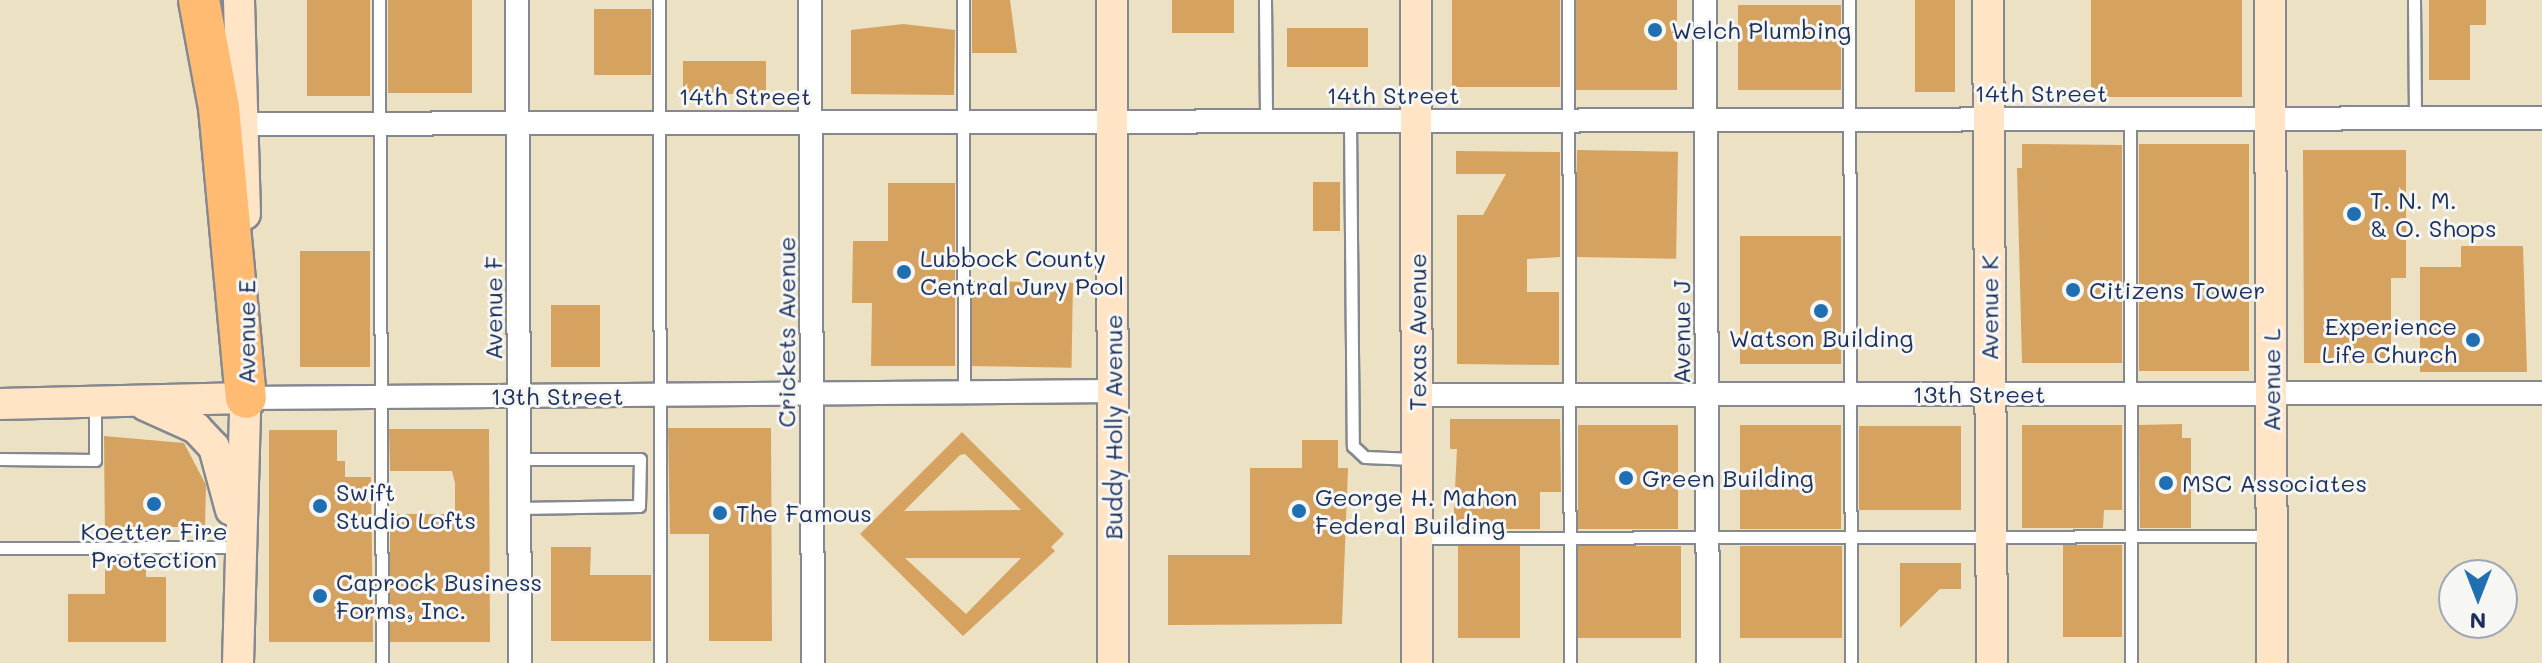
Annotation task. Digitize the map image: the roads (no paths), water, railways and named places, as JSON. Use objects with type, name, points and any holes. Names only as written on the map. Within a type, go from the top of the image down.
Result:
[{"type":"highway","points":[[199,0],[219,108],[246,398]]},
{"type":"main road","name":"Avenue E","points":[[238,663],[238,540],[246,398],[245,124],[239,0]]},
{"type":"main road","name":"Buddy Holly Avenue","points":[[1112,0],[1113,663]]},
{"type":"main road","name":"Texas Avenue","points":[[1416,0],[1417,663]]},
{"type":"main road","name":"Avenue K","points":[[1988,0],[1992,663]]},
{"type":"main road","name":"Avenue L","points":[[2270,0],[2272,663]]},
{"type":"main road","name":"13th Street","points":[[0,404],[246,398]]},
{"type":"main road","points":[[110,399],[171,414],[214,447],[238,540]]},
{"type":"street","name":"Avenue F","points":[[517,0],[520,663]]},
{"type":"street","name":"Crickets Avenue","points":[[810,0],[813,663]]},
{"type":"street","name":"Avenue J","points":[[1705,0],[1708,663]]},
{"type":"street","name":"14th Street","points":[[245,124],[2542,118]]},
{"type":"street","name":"13th Street","points":[[246,398],[1113,391]]},
{"type":"street","name":"13th Street","points":[[1417,395],[2542,393]]},
{"type":"lane","points":[[379,0],[382,663]]},
{"type":"lane","points":[[659,0],[660,663]]},
{"type":"lane","points":[[963,0],[964,393]]},
{"type":"lane","points":[[1265,0],[1266,121]]},
{"type":"lane","points":[[1568,0],[1570,663]]},
{"type":"lane","points":[[1849,0],[1851,663]]},
{"type":"lane","points":[[2414,0],[2415,118]]},
{"type":"lane","points":[[2130,119],[2128,394],[2131,663]]},
{"type":"lane","points":[[1350,121],[1353,446],[1365,457],[1417,459]]},
{"type":"lane","points":[[0,459],[95,460],[110,399]]},
{"type":"lane","points":[[519,459],[640,459],[639,506],[519,508]]},
{"type":"lane","points":[[1417,538],[2272,536]]},
{"type":"lane","points":[[0,548],[238,540]]},
{"type":"place","name":"Welch Plumbing","points":[[1655,30]]},
{"type":"place","name":"T. N. M. & O. Shops","points":[[2354,214]]},
{"type":"place","name":"Lubbock County Central Jury Pool","points":[[904,272]]},
{"type":"place","name":"Citizens Tower","points":[[2073,290]]},
{"type":"place","name":"Watson Building","points":[[1821,311]]},
{"type":"place","name":"Experience Life Church","points":[[2473,340]]},
{"type":"place","name":"Green Building","points":[[1626,478]]},
{"type":"place","name":"MSC Associates","points":[[2166,483]]},
{"type":"place","name":"Koetter Fire Protection","points":[[154,504]]},
{"type":"place","name":"Swift Studio Lofts","points":[[320,506]]},
{"type":"place","name":"George H. Mahon Federal Building","points":[[1299,511]]},
{"type":"place","name":"The Famous","points":[[720,513]]},
{"type":"place","name":"Caprock Business Forms, Inc.","points":[[320,596]]}]
